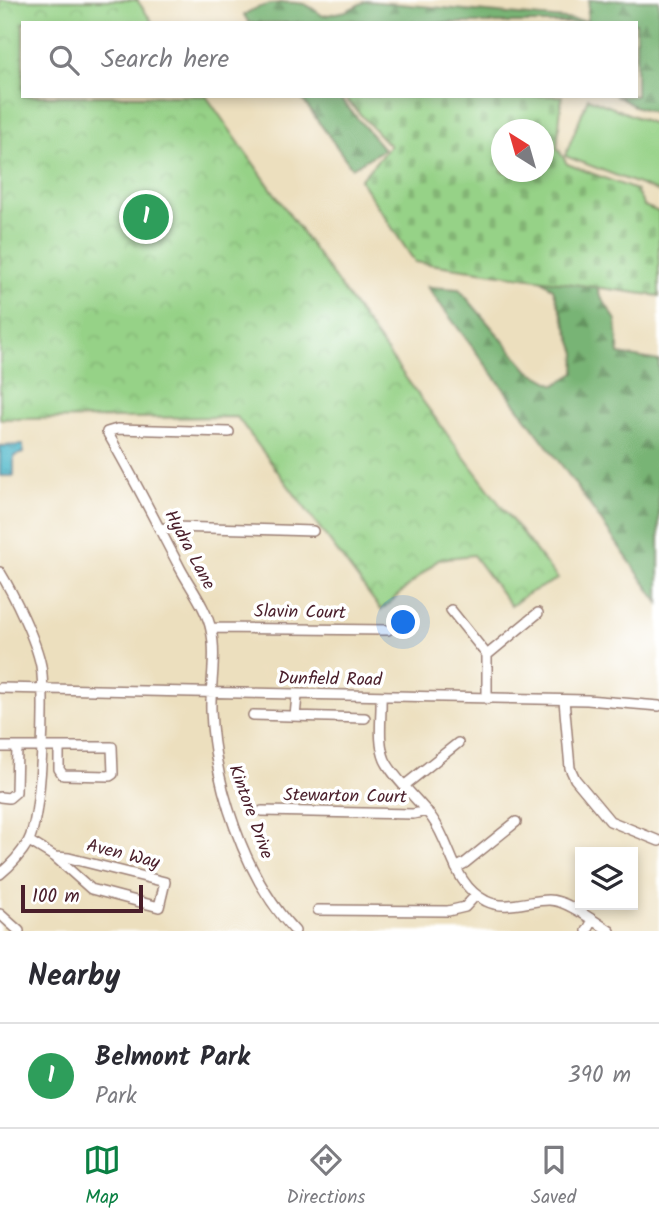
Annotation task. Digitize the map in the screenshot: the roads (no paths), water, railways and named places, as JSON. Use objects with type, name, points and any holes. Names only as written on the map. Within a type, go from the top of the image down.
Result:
[{"type":"street","name":"Hydra Lane","points":[[211,692],[211,628],[107,432],[117,429],[229,432]]},
{"type":"street","points":[[160,529],[172,527],[313,531]]},
{"type":"street","points":[[0,572],[40,664],[43,689],[37,811],[29,841],[16,859],[0,874]]},
{"type":"street","points":[[451,610],[487,655],[487,699]]},
{"type":"street","points":[[487,655],[538,613]]},
{"type":"street","name":"Slavin Court","points":[[211,628],[388,630]]},
{"type":"street","name":"Dunfield Road","points":[[0,688],[564,700],[632,702],[659,706]]},
{"type":"street","name":"Kintore Drive","points":[[211,692],[216,763],[224,796],[265,892],[280,915],[295,931]]},
{"type":"street","points":[[296,716],[297,695]]},
{"type":"street","points":[[381,696],[384,757],[393,772],[438,826],[463,881],[476,895],[497,905],[549,900],[559,902],[611,931]]},
{"type":"street","points":[[564,700],[570,768],[575,779],[610,821],[659,841]]},
{"type":"street","points":[[253,715],[365,718]]},
{"type":"street","points":[[405,785],[458,743]]},
{"type":"street","points":[[0,747],[41,746],[112,747],[113,774],[63,775],[59,769],[59,747]]},
{"type":"street","points":[[0,797],[9,798],[16,792],[17,747]]},
{"type":"street","name":"Stewarton Court","points":[[262,811],[414,814],[427,811]]},
{"type":"street","points":[[456,868],[516,822]]},
{"type":"street","name":"Aven Way","points":[[29,841],[55,857],[91,889],[159,907],[165,882],[69,858],[55,857]]},
{"type":"street","points":[[318,910],[448,911],[465,907],[476,895]]},
{"type":"street","points":[[0,915],[19,931]]},
{"type":"street","points":[[587,931],[593,920]]},
{"type":"water","points":[[23,445],[23,453],[14,456],[14,476],[0,476],[0,446]]},
{"type":"place","name":"Belmont Park","points":[[146,217]]}]
